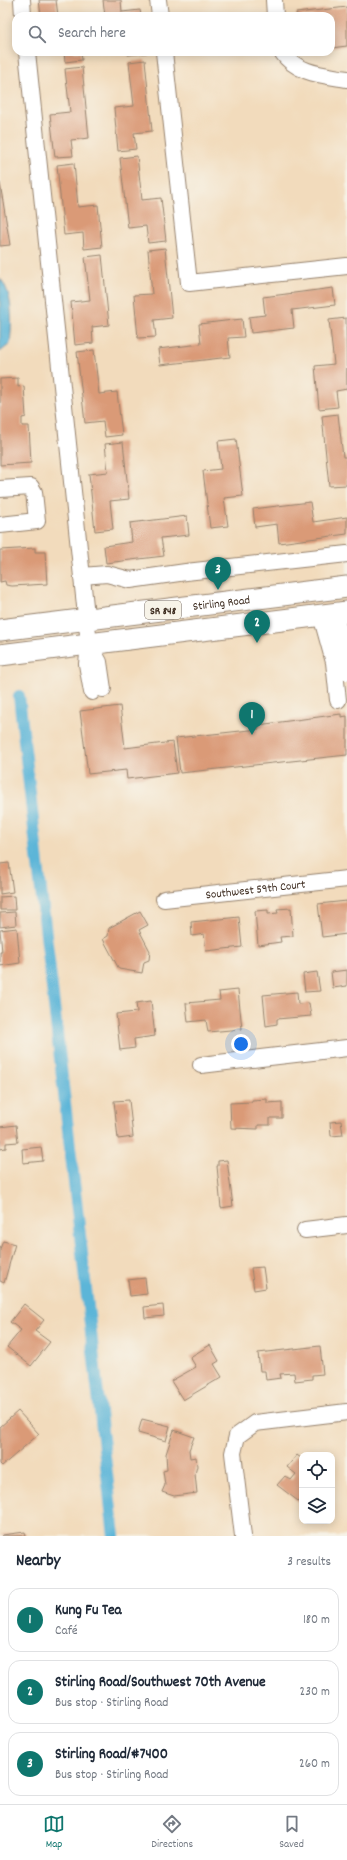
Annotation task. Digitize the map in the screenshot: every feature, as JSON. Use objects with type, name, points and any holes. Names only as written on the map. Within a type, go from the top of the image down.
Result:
[{"type":"main road","name":"Stirling Road","points":[[0,630],[347,587]]},
{"type":"main road","name":"Stirling Road","points":[[0,655],[334,614]]},
{"type":"street","points":[[22,0],[23,12]]},
{"type":"street","points":[[158,0],[160,12]]},
{"type":"street","points":[[274,0],[275,12]]},
{"type":"street","points":[[27,56],[89,644],[99,662],[98,690]]},
{"type":"street","points":[[164,56],[189,283],[347,266]]},
{"type":"street","points":[[285,56],[289,62],[320,76],[347,79]]},
{"type":"street","points":[[0,490],[31,486],[34,492],[37,521],[0,525]]},
{"type":"street","points":[[82,576],[107,574],[130,580],[186,572],[347,554]]},
{"type":"street","points":[[334,614],[340,632],[347,684]]},
{"type":"street","points":[[334,614],[334,662],[338,700]]},
{"type":"street","name":"Southwest 59th Court","points":[[164,899],[347,879]]},
{"type":"street","points":[[201,1065],[347,1048]]},
{"type":"street","points":[[305,1230],[347,1225]]},
{"type":"street","points":[[243,1536],[233,1453],[237,1436],[255,1423],[347,1412]]},
{"type":"water","points":[[0,278],[5,285],[10,301],[11,327],[10,344],[0,352]]},
{"type":"building","points":[[39,0],[56,0],[58,12],[40,12]]},
{"type":"building","points":[[103,0],[121,0],[122,12],[104,12]]},
{"type":"building","points":[[347,7],[347,46],[335,48],[335,12],[304,12]]},
{"type":"building","points":[[140,10],[140,12],[122,12]]},
{"type":"building","points":[[64,56],[82,56],[82,60],[65,62]]},
{"type":"building","points":[[145,60],[152,131],[134,133],[136,149],[118,151],[114,108],[134,106],[129,62]]},
{"type":"building","points":[[82,67],[89,138],[71,140],[73,156],[55,157],[50,114],[70,112],[65,69]]},
{"type":"building","points":[[137,156],[142,200],[161,198],[166,241],[148,243],[146,226],[128,228],[120,158]]},
{"type":"building","points":[[74,163],[78,207],[98,205],[102,247],[84,249],[83,233],[64,235],[57,165]]},
{"type":"building","points":[[0,183],[10,245],[0,246]]},
{"type":"building","points":[[165,248],[172,318],[154,320],[156,337],[138,338],[134,295],[152,294],[148,250]]},
{"type":"building","points":[[102,255],[109,325],[92,327],[93,343],[75,345],[71,302],[90,300],[85,257]]},
{"type":"building","points":[[333,288],[335,305],[292,310],[294,328],[251,333],[249,317],[265,315],[263,297]]},
{"type":"building","points":[[346,318],[347,389],[336,391],[338,407],[319,409],[315,366],[334,364],[329,320]]},
{"type":"building","points":[[242,319],[244,337],[228,338],[230,357],[160,365],[158,349],[201,344],[199,324]]},
{"type":"building","points":[[94,350],[99,394],[117,392],[122,435],[105,437],[103,421],[85,423],[77,352]]},
{"type":"building","points":[[18,378],[18,387],[24,386],[26,417],[22,418],[22,426],[29,426],[31,463],[0,465],[0,379]]},
{"type":"building","points":[[338,414],[343,457],[347,457],[347,485],[329,486],[322,416]]},
{"type":"building","points":[[236,439],[243,496],[224,498],[228,526],[210,528],[203,471],[221,469],[218,441]]},
{"type":"building","points":[[123,442],[129,499],[110,501],[113,529],[95,531],[89,474],[108,472],[105,444]]},
{"type":"building","points":[[310,502],[313,522],[347,517],[347,534],[279,543],[277,524],[255,527],[253,509]]},
{"type":"building","points":[[187,516],[189,535],[161,538],[164,556],[106,563],[104,546],[132,542],[130,523]]},
{"type":"building","points":[[35,548],[35,552],[45,552],[47,584],[12,586],[6,585],[5,581],[0,582],[0,550]]},
{"type":"building","points":[[120,706],[125,748],[173,742],[177,773],[127,779],[126,770],[88,774],[80,711]]},
{"type":"building","points":[[341,714],[341,717],[347,716],[347,755],[180,773],[176,738],[259,729],[258,725]]},
{"type":"building","points":[[9,863],[13,892],[0,894],[0,864]]},
{"type":"building","points":[[14,896],[15,910],[0,910],[0,897]]},
{"type":"building","points":[[347,901],[347,934],[322,937],[318,904]]},
{"type":"building","points":[[291,908],[293,936],[280,937],[281,942],[258,945],[255,911],[268,910],[268,914],[278,913],[277,909]]},
{"type":"building","points":[[140,911],[148,925],[139,930],[150,951],[149,960],[144,962],[142,973],[119,969],[103,939],[108,936],[109,928]]},
{"type":"building","points":[[15,912],[16,925],[0,927],[0,913]]},
{"type":"building","points":[[239,917],[242,947],[206,951],[204,934],[192,936],[191,922]]},
{"type":"building","points":[[17,928],[20,963],[0,966],[0,952],[2,952],[0,930]]},
{"type":"building","points":[[347,970],[347,986],[333,988],[331,972]]},
{"type":"building","points":[[317,972],[320,991],[305,992],[303,974]]},
{"type":"building","points":[[238,990],[242,1029],[208,1032],[206,1020],[188,1022],[186,1003],[220,1000],[219,992]]},
{"type":"building","points":[[297,992],[298,1004],[309,1003],[311,1016],[277,1019],[277,1024],[266,1026],[263,995]]},
{"type":"building","points":[[151,1001],[155,1036],[134,1039],[135,1048],[120,1050],[116,1014],[137,1012],[136,1003]]},
{"type":"building","points":[[267,1099],[267,1103],[282,1102],[282,1118],[270,1118],[270,1125],[258,1125],[258,1129],[231,1128],[230,1103],[252,1102],[252,1100]]},
{"type":"building","points":[[129,1100],[133,1137],[118,1139],[114,1101]]},
{"type":"building","points":[[341,1121],[343,1135],[331,1136],[330,1122]]},
{"type":"building","points":[[16,1125],[18,1142],[6,1143],[6,1148],[0,1149],[0,1127]]},
{"type":"building","points":[[41,1147],[43,1161],[23,1163],[22,1149]]},
{"type":"building","points":[[227,1160],[233,1206],[221,1208],[217,1166],[218,1161]]},
{"type":"building","points":[[3,1241],[15,1244],[4,1283],[0,1281],[0,1249]]},
{"type":"building","points":[[263,1267],[266,1288],[254,1290],[251,1268]]},
{"type":"building","points":[[145,1278],[147,1294],[130,1296],[128,1280]]},
{"type":"building","points":[[24,1304],[44,1320],[35,1331],[50,1342],[31,1366],[7,1347],[21,1330],[10,1322]]},
{"type":"building","points":[[163,1305],[164,1316],[145,1318],[144,1307]]},
{"type":"building","points":[[210,1345],[219,1361],[214,1364],[222,1377],[183,1400],[171,1381],[196,1367],[190,1357]]},
{"type":"building","points":[[320,1346],[323,1374],[312,1375],[312,1379],[295,1381],[294,1373],[280,1374],[281,1378],[266,1380],[265,1371],[260,1371],[258,1353]]},
{"type":"building","points":[[18,1411],[39,1434],[2,1466],[0,1464],[0,1427]]},
{"type":"building","points":[[142,1419],[170,1426],[166,1441],[138,1433]]},
{"type":"building","points":[[174,1430],[194,1437],[189,1450],[190,1458],[196,1457],[197,1466],[195,1474],[197,1493],[174,1496],[162,1492],[165,1485],[163,1471],[167,1470],[166,1454]]},
{"type":"building","points":[[297,1455],[299,1457],[299,1502],[277,1485],[285,1476],[291,1480],[296,1474],[287,1467]]},
{"type":"building","points":[[25,1532],[26,1536],[2,1536],[2,1535]]},
{"type":"waterway","points":[[19,696],[114,1536]]},
{"type":"place","name":"Stirling Road/#7400","points":[[218,590]]},
{"type":"place","name":"Stirling Road/Southwest 70th Avenue","points":[[257,643]]},
{"type":"place","name":"Kung Fu Tea","points":[[252,735]]}]
